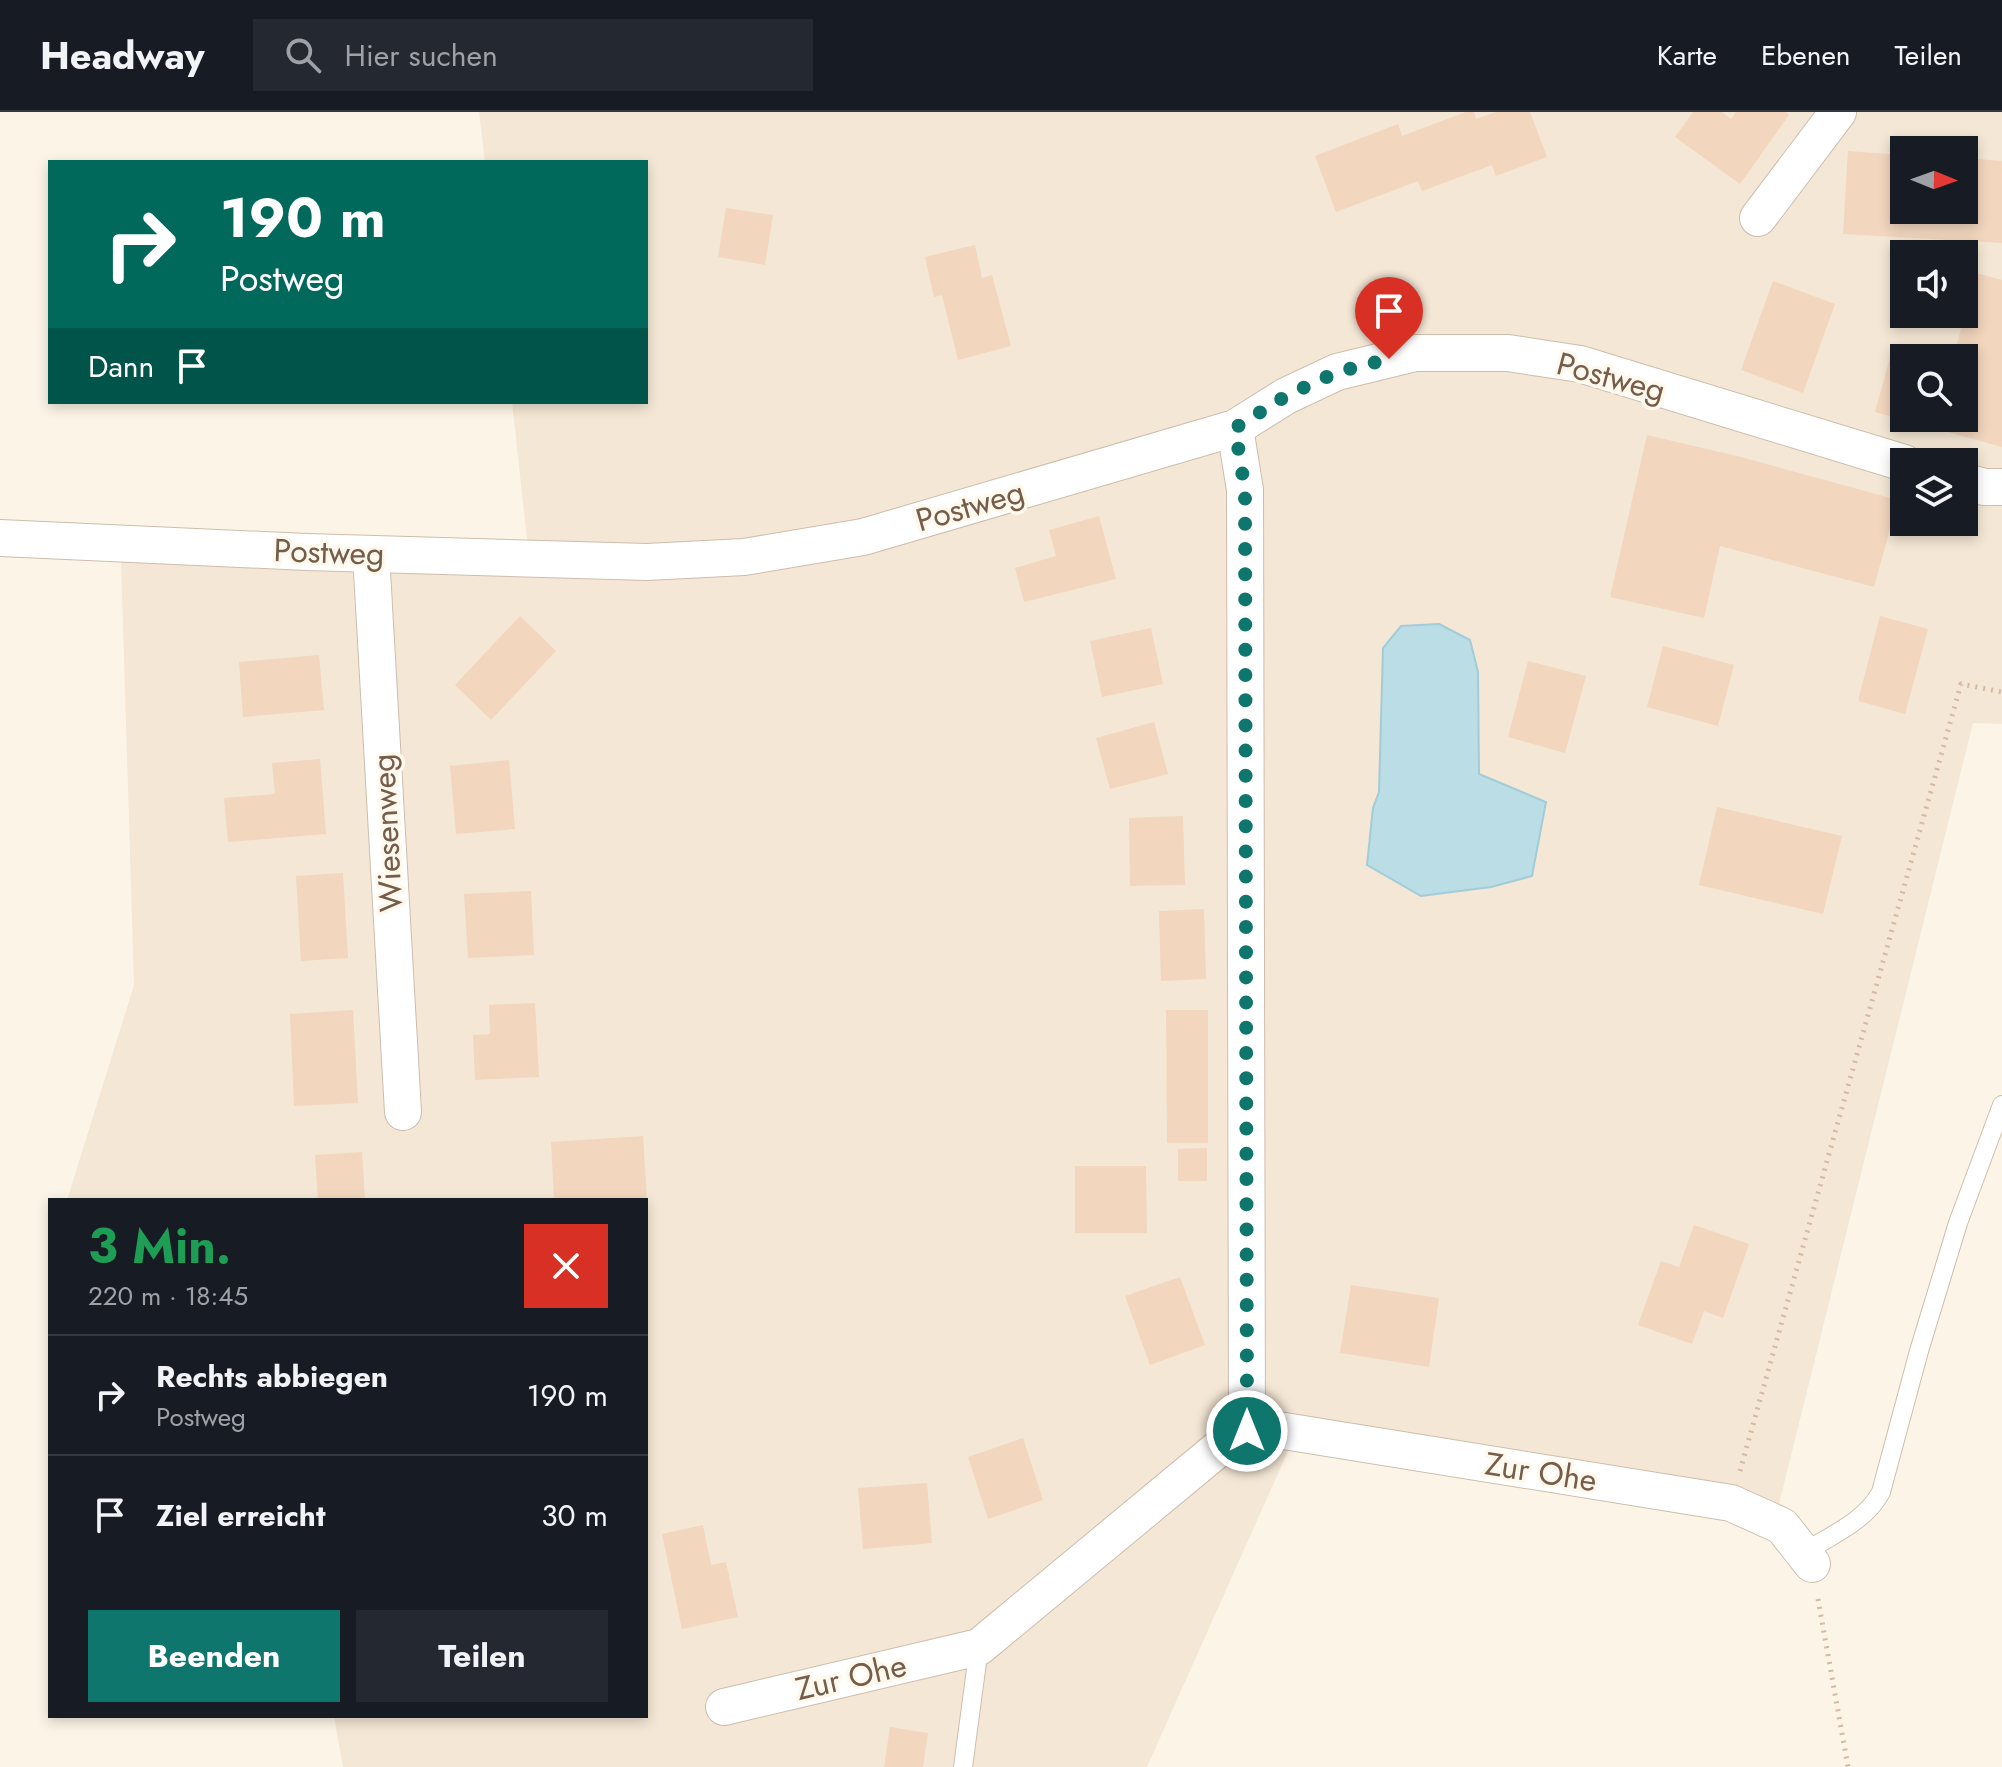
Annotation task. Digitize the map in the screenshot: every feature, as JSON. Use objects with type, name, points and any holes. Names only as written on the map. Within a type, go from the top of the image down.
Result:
[{"type":"street","points":[[1758,218],[1838,112]]},
{"type":"street","name":"Postweg","points":[[0,538],[647,562],[744,557],[863,537],[1235,428],[1286,396],[1337,372],[1415,353],[1508,353],[1580,364],[1890,459]]},
{"type":"street","points":[[1235,428],[1245,490],[1247,1431]]},
{"type":"street","points":[[1978,485],[2002,487]]},
{"type":"street","name":"Wiesenweg","points":[[371,554],[403,1112]]},
{"type":"street","name":"Zur Ohe","points":[[724,1707],[979,1647],[1230,1439],[1247,1431],[1272,1429],[1731,1503],[1782,1526],[1808,1559]]},
{"type":"lane","points":[[1808,1559],[1856,1520],[1881,1492],[1958,1223],[2002,1105]]},
{"type":"lane","points":[[963,1767],[979,1647]]},
{"type":"path","points":[[1731,1503],[1961,684],[2002,692]]},
{"type":"path","points":[[1808,1559],[1848,1767]]},
{"type":"shaded area","points":[[479,112],[2002,112],[2002,724],[1973,723],[1774,1524],[1293,1440],[1147,1767],[343,1767],[334,1718],[648,1718],[648,1198],[68,1198],[134,985],[120,528],[528,548],[512,404],[648,404],[648,160],[485,160]]},
{"type":"water","points":[[1439,624],[1470,640],[1478,672],[1479,774],[1546,802],[1532,876],[1491,887],[1421,896],[1367,865],[1373,808],[1379,792],[1383,648],[1401,626]]},
{"type":"building","points":[[1466,112],[1474,112],[1476,119],[1496,112],[1530,112],[1547,157],[1496,176],[1492,165],[1422,191],[1418,181],[1336,212],[1315,156],[1398,124],[1402,136]]},
{"type":"building","points":[[1693,112],[1722,112],[1731,119],[1736,112],[1786,112],[1789,115],[1740,184],[1675,137]]},
{"type":"building","points":[[1848,151],[1890,154],[1890,224],[1978,224],[1978,159],[2002,161],[2002,243],[1843,234]]},
{"type":"building","points":[[726,208],[773,215],[765,265],[718,257]]},
{"type":"building","points":[[975,245],[982,278],[992,275],[1011,346],[958,360],[942,295],[934,297],[925,257]]},
{"type":"building","points":[[1978,274],[2002,280],[2002,447],[1948,432],[1978,432],[1978,344],[1957,344],[1961,328],[1978,328]]},
{"type":"building","points":[[1773,281],[1835,304],[1803,393],[1741,370]]},
{"type":"building","points":[[1890,358],[1890,416],[1875,412]]},
{"type":"building","points":[[1647,435],[1890,498],[1890,529],[1874,587],[1720,546],[1704,618],[1610,597]]},
{"type":"building","points":[[1099,516],[1116,579],[1024,602],[1015,568],[1056,556],[1049,530]]},
{"type":"building","points":[[520,616],[556,651],[491,720],[455,685]]},
{"type":"building","points":[[1880,616],[1928,629],[1905,714],[1858,701]]},
{"type":"building","points":[[1151,628],[1163,684],[1102,697],[1090,641]]},
{"type":"building","points":[[1663,646],[1734,665],[1718,726],[1647,707]]},
{"type":"building","points":[[319,655],[324,710],[243,717],[239,662]]},
{"type":"building","points":[[1528,661],[1586,676],[1565,753],[1508,737]]},
{"type":"building","points":[[1154,722],[1168,774],[1110,789],[1096,738]]},
{"type":"building","points":[[320,759],[326,834],[228,842],[224,798],[275,794],[272,763]]},
{"type":"building","points":[[509,760],[515,829],[456,834],[450,766]]},
{"type":"building","points":[[1717,807],[1842,836],[1823,914],[1699,885]]},
{"type":"building","points":[[1183,816],[1185,885],[1130,886],[1129,818]]},
{"type":"building","points":[[343,873],[348,958],[301,961],[296,876]]},
{"type":"building","points":[[531,891],[534,955],[468,958],[464,894]]},
{"type":"building","points":[[1204,909],[1206,979],[1161,981],[1159,911]]},
{"type":"building","points":[[535,1003],[539,1077],[475,1080],[473,1035],[490,1034],[489,1005]]},
{"type":"building","points":[[353,1010],[358,1103],[294,1106],[290,1014]]},
{"type":"building","points":[[1166,1010],[1208,1010],[1208,1143],[1167,1143]]},
{"type":"building","points":[[643,1136],[647,1198],[554,1198],[551,1142]]},
{"type":"building","points":[[1207,1148],[1207,1181],[1178,1181],[1178,1149]]},
{"type":"building","points":[[362,1152],[365,1198],[318,1198],[315,1155]]},
{"type":"building","points":[[1075,1166],[1146,1166],[1147,1233],[1075,1233]]},
{"type":"building","points":[[1694,1225],[1749,1244],[1723,1318],[1704,1311],[1692,1344],[1638,1325],[1661,1261],[1679,1267]]},
{"type":"building","points":[[1180,1277],[1205,1345],[1150,1365],[1125,1296]]},
{"type":"building","points":[[1351,1285],[1439,1298],[1429,1367],[1340,1353]]},
{"type":"building","points":[[1023,1438],[1043,1500],[988,1519],[968,1457]]},
{"type":"building","points":[[927,1483],[932,1543],[863,1549],[858,1488]]},
{"type":"building","points":[[703,1525],[711,1565],[726,1562],[738,1617],[682,1629],[662,1534]]},
{"type":"building","points":[[890,1727],[928,1733],[923,1767],[884,1767]]},
{"type":"route","points":[[1247,1431],[1245,490],[1235,428],[1286,396],[1337,372],[1389,359]]}]
